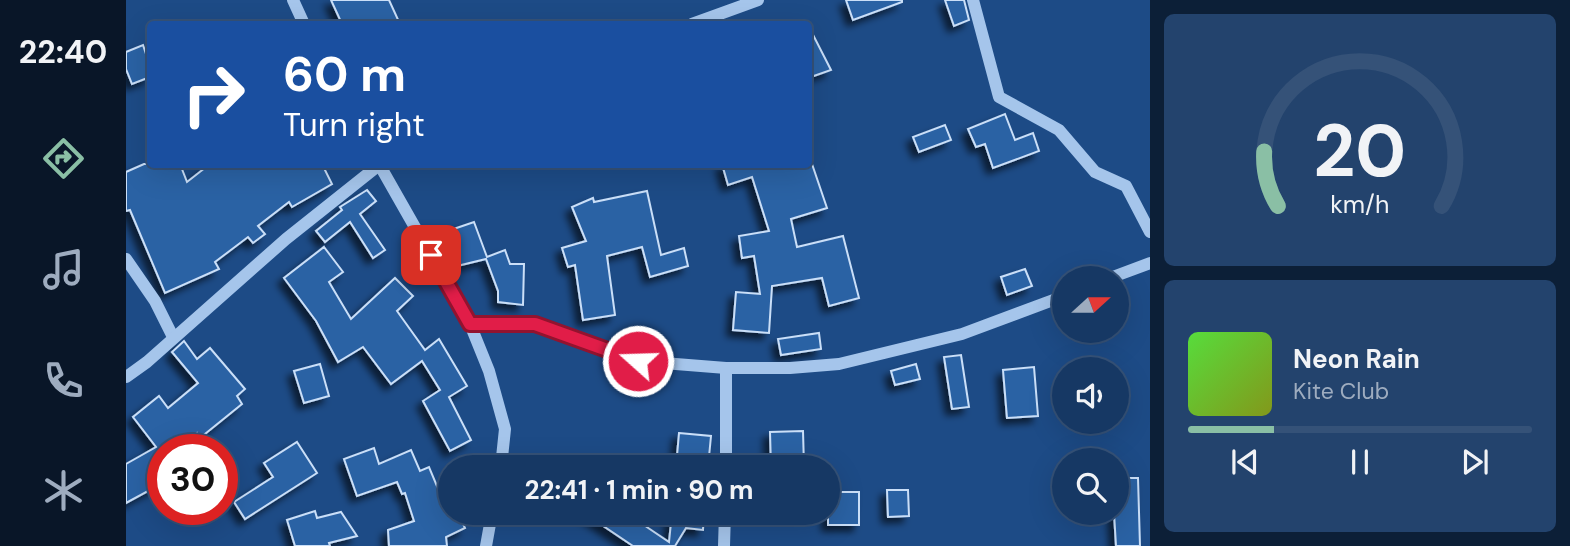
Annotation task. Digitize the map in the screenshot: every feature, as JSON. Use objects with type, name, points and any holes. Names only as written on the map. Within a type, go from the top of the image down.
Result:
[{"type":"street","points":[[293,0],[303,21]]},
{"type":"street","points":[[700,21],[758,0]]},
{"type":"street","points":[[973,0],[999,97],[1059,130],[1095,172],[1126,186],[1150,232]]},
{"type":"street","points":[[126,377],[286,239],[375,168]]},
{"type":"street","points":[[381,168],[470,324],[489,370],[505,429],[502,455]]},
{"type":"street","points":[[126,259],[155,301],[173,337]]},
{"type":"street","points":[[1129,271],[1150,263]]},
{"type":"street","points":[[470,324],[535,324],[638,361],[726,368],[839,364],[962,334],[1052,300]]},
{"type":"street","points":[[726,368],[726,455]]},
{"type":"street","points":[[486,546],[490,525]]},
{"type":"street","points":[[724,546],[725,525]]},
{"type":"building","points":[[331,0],[389,0],[399,21],[341,21]]},
{"type":"building","points":[[846,0],[902,0],[902,2],[853,20]]},
{"type":"building","points":[[945,0],[964,0],[969,20],[954,26]]},
{"type":"building","points":[[812,33],[831,70],[812,77]]},
{"type":"building","points":[[143,45],[147,57],[147,78],[132,84],[126,69],[126,52]]},
{"type":"building","points":[[1005,114],[1015,140],[1033,133],[1039,151],[993,168],[985,144],[976,147],[968,129]]},
{"type":"building","points":[[945,125],[951,140],[919,152],[913,137]]},
{"type":"building","points":[[144,164],[147,164],[147,168],[182,168],[187,182],[205,168],[324,168],[332,184],[292,207],[289,202],[258,226],[265,234],[253,243],[248,237],[215,262],[219,269],[165,293],[130,210],[126,211],[126,172]]},
{"type":"building","points":[[812,164],[827,208],[791,219],[797,247],[843,236],[859,298],[829,306],[822,278],[772,286],[769,333],[733,330],[736,292],[760,294],[754,256],[742,258],[739,236],[769,231],[752,177],[728,185],[723,168],[812,168]]},
{"type":"building","points":[[367,190],[376,201],[360,214],[385,250],[373,258],[350,222],[325,242],[316,231],[342,210],[340,207]]},
{"type":"building","points":[[647,191],[661,255],[684,248],[688,266],[650,277],[642,247],[607,256],[615,315],[583,320],[575,265],[568,267],[562,248],[586,241],[572,207],[593,198],[594,202]]},
{"type":"building","points":[[474,222],[487,257],[505,250],[510,264],[524,264],[523,305],[498,302],[498,291],[486,259],[453,267],[442,233]]},
{"type":"building","points":[[324,247],[343,272],[329,282],[351,319],[395,278],[413,296],[397,311],[425,350],[439,339],[467,386],[449,397],[471,440],[450,451],[423,401],[440,390],[422,361],[391,384],[363,347],[338,362],[316,321],[284,278]]},
{"type":"building","points":[[1025,269],[1032,286],[1007,295],[1001,277]]},
{"type":"building","points":[[819,333],[821,349],[781,355],[778,339]]},
{"type":"building","points":[[184,341],[197,359],[210,348],[245,389],[237,396],[242,404],[205,434],[147,435],[133,417],[159,396],[168,408],[198,383],[172,352]]},
{"type":"building","points":[[961,355],[969,407],[952,409],[944,357]]},
{"type":"building","points":[[320,364],[329,396],[304,403],[294,371]]},
{"type":"building","points":[[916,364],[920,379],[895,385],[891,371]]},
{"type":"building","points":[[1034,367],[1038,416],[1007,418],[1003,370]]},
{"type":"building","points":[[803,431],[804,455],[771,455],[770,432]]},
{"type":"building","points":[[679,433],[711,436],[709,455],[677,455]]},
{"type":"building","points":[[297,442],[317,473],[245,519],[238,508],[238,499],[273,477],[264,463]]},
{"type":"building","points":[[374,448],[379,464],[411,450],[420,471],[429,467],[438,489],[438,525],[464,525],[465,528],[446,537],[447,546],[389,546],[388,530],[414,521],[405,493],[402,494],[397,482],[357,496],[344,459]]},
{"type":"building","points":[[147,452],[147,492],[126,503],[126,464]]},
{"type":"building","points":[[1129,478],[1138,478],[1140,546],[1116,546],[1115,525],[1129,525]]},
{"type":"building","points":[[887,490],[908,490],[909,516],[888,517]]},
{"type":"building","points":[[840,492],[859,492],[859,525],[840,525]]},
{"type":"building","points":[[315,511],[317,518],[341,512],[357,536],[329,543],[330,546],[295,546],[287,520]]},
{"type":"building","points":[[602,525],[644,525],[669,542],[671,525],[703,525],[703,530],[686,528],[675,546],[633,546]]},
{"type":"route","points":[[431,255],[470,324],[535,324],[638,361]]}]
